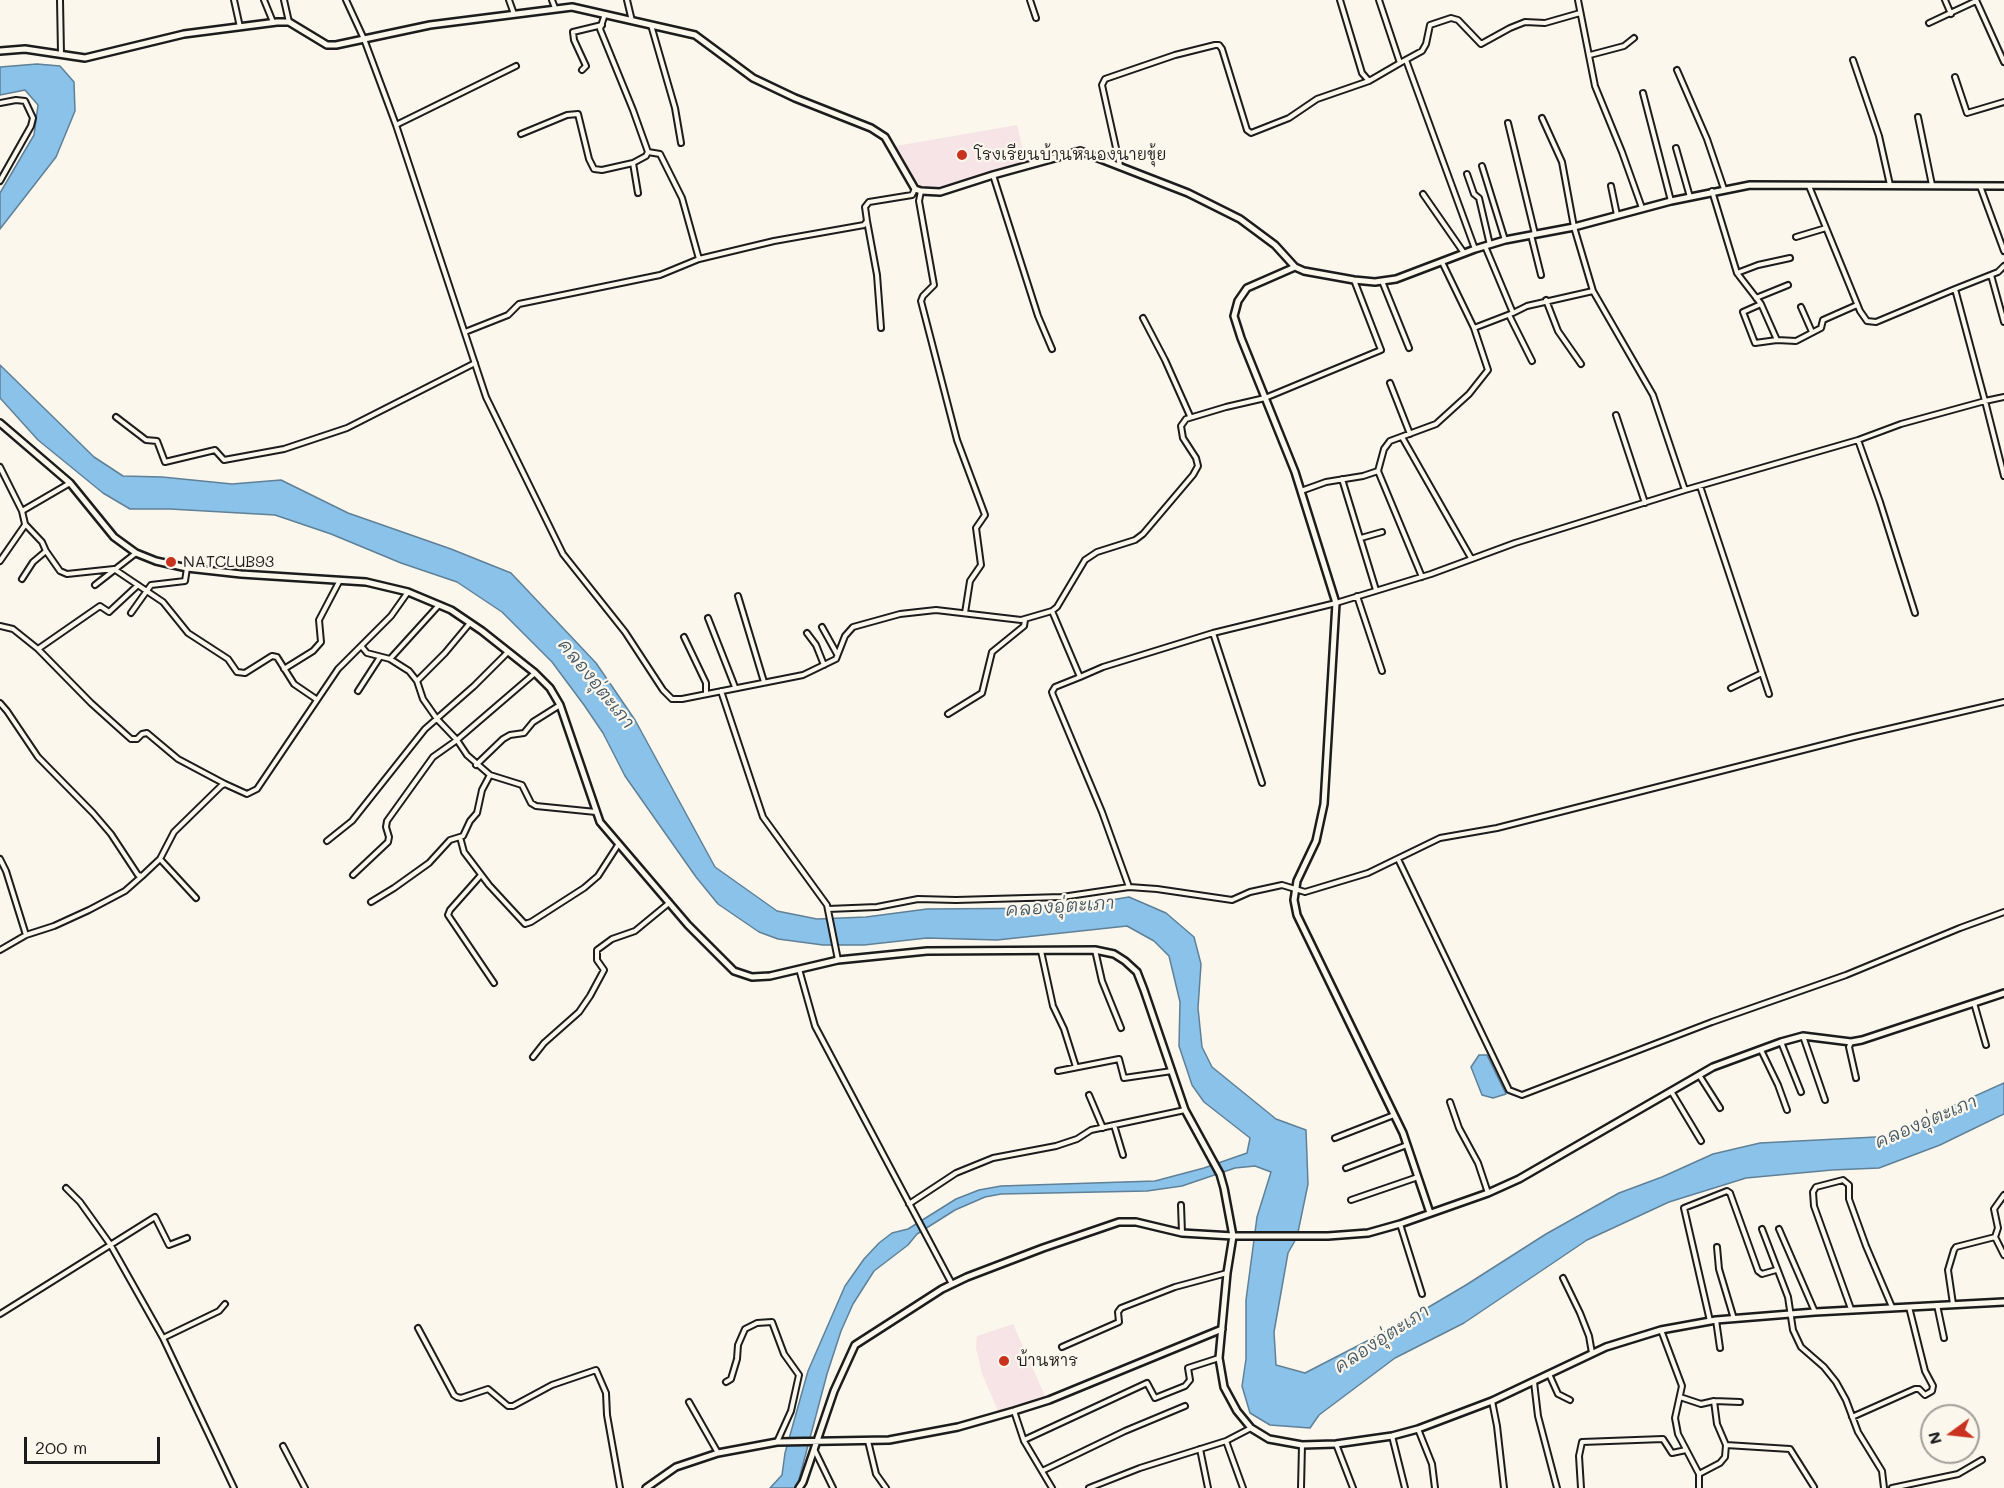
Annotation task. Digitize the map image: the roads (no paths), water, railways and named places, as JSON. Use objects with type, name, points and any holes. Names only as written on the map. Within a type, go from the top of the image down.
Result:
[{"type":"street","points":[[60,0],[61,53]]},
{"type":"street","points":[[234,0],[240,27]]},
{"type":"street","points":[[264,0],[273,22]]},
{"type":"street","points":[[285,0],[289,22]]},
{"type":"street","points":[[346,0],[364,39],[396,125],[486,397],[563,554],[625,632],[663,690],[672,699],[803,675],[836,659],[845,636],[853,627],[900,614],[936,610],[1025,620],[1052,611],[1057,607],[1086,560],[1097,552],[1135,540],[1143,534],[1193,475],[1198,466],[1184,438],[1182,422],[1190,416],[1265,398],[1381,350],[1354,280]]},
{"type":"street","points":[[509,0],[514,15]]},
{"type":"street","points":[[552,0],[555,8]]},
{"type":"street","points":[[627,0],[632,21]]},
{"type":"street","points":[[1030,0],[1036,18]]},
{"type":"street","points":[[1340,0],[1362,73],[1369,81]]},
{"type":"street","points":[[1379,0],[1401,63]]},
{"type":"street","points":[[1578,0],[1595,86],[1622,152],[1641,208]]},
{"type":"street","points":[[1945,0],[1951,14]]},
{"type":"street","points":[[1929,23],[1976,1],[2004,62]]},
{"type":"street","points":[[0,51],[26,50],[85,58],[184,34],[273,22],[289,22],[327,45],[430,25],[572,7],[695,35],[753,78],[795,98],[872,128],[885,137],[918,190],[918,201],[934,285],[921,301],[957,440],[986,516],[976,528],[981,565],[970,581],[964,613]]},
{"type":"street","points":[[1120,166],[1102,85],[1105,79],[1175,55],[1219,45],[1247,130],[1251,133],[1288,118],[1317,99],[1369,81],[1422,51],[1430,26],[1451,18],[1458,21],[1481,44],[1525,22],[1545,23],[1580,13]]},
{"type":"street","points":[[605,14],[600,29],[648,152]]},
{"type":"street","points":[[651,25],[675,108],[681,143]]},
{"type":"street","points":[[582,70],[586,66],[574,40],[573,32],[602,26]]},
{"type":"street","points":[[1590,55],[1624,46],[1634,38]]},
{"type":"street","points":[[1406,60],[1475,249]]},
{"type":"street","points":[[1853,60],[1879,136],[1890,185]]},
{"type":"street","points":[[396,125],[516,66]]},
{"type":"street","points":[[1677,70],[1707,139],[1724,189]]},
{"type":"street","points":[[1955,76],[1966,113],[2004,102]]},
{"type":"street","points":[[1643,93],[1671,201]]},
{"type":"street","points":[[0,103],[25,101],[32,111],[33,118],[32,126],[0,180]]},
{"type":"street","points":[[522,134],[573,113],[578,114],[589,159],[594,169],[602,170],[633,163],[646,156],[648,152]]},
{"type":"street","points":[[1918,117],[1932,185]]},
{"type":"street","points":[[1542,118],[1562,162],[1574,227],[1593,291],[1653,395],[1685,490]]},
{"type":"street","points":[[1508,123],[1542,275]]},
{"type":"street","points":[[1676,148],[1690,197]]},
{"type":"street","points":[[881,328],[877,275],[865,207],[869,202],[912,195],[918,190],[940,192],[1080,151],[1188,193],[1240,219],[1275,245],[1295,267],[1304,271],[1354,280],[1396,279],[1505,240],[1574,227],[1641,208],[1750,185],[2004,186]]},
{"type":"street","points":[[648,152],[660,154],[682,198],[699,259]]},
{"type":"street","points":[[633,163],[638,193]]},
{"type":"street","points":[[1482,166],[1505,240]]},
{"type":"street","points":[[1467,174],[1474,194],[1479,198],[1487,245],[1511,314],[1532,361]]},
{"type":"street","points":[[993,175],[1038,316],[1053,349]]},
{"type":"street","points":[[1809,185],[1857,304],[1867,321],[1875,322],[1998,272],[2004,266]]},
{"type":"street","points":[[1611,186],[1617,215]]},
{"type":"street","points":[[1980,186],[2004,251]]},
{"type":"street","points":[[1712,192],[1737,273],[1761,304],[1777,340]]},
{"type":"street","points":[[1423,194],[1464,253]]},
{"type":"street","points":[[465,332],[508,315],[519,304],[660,275],[699,259],[774,241],[864,225],[867,221]]},
{"type":"street","points":[[1796,237],[1826,228]]},
{"type":"street","points":[[1737,273],[1758,265],[1790,258]]},
{"type":"street","points":[[1422,577],[1378,471],[1384,449],[1390,441],[1436,424],[1469,394],[1488,370],[1473,328],[1442,262]]},
{"type":"street","points":[[1295,267],[1247,288],[1238,301],[1234,316],[1296,472],[1336,603],[1324,804],[1316,841],[1297,881],[1294,900],[1297,915],[1395,1115],[1431,1213]]},
{"type":"street","points":[[1991,275],[2004,322]]},
{"type":"street","points":[[1382,281],[1409,348]]},
{"type":"street","points":[[1756,298],[1788,285]]},
{"type":"street","points":[[1955,289],[2004,476]]},
{"type":"street","points":[[1473,328],[1546,300],[1593,291]]},
{"type":"street","points":[[1546,300],[1558,331],[1581,364]]},
{"type":"street","points":[[1761,304],[1743,312],[1755,343],[1796,340],[1821,328],[1823,320],[1857,304]]},
{"type":"street","points":[[1801,307],[1812,332]]},
{"type":"street","points":[[1143,318],[1166,360],[1190,416]]},
{"type":"street","points":[[116,417],[146,440],[158,441],[165,462],[215,450],[224,460],[284,448],[347,428],[475,363]]},
{"type":"street","points":[[1390,383],[1410,434]]},
{"type":"street","points":[[1129,887],[1102,813],[1053,695],[1055,687],[1103,667],[1213,633],[1336,603],[1685,490],[1858,440],[1901,424],[2004,397]]},
{"type":"street","points":[[1616,415],[1645,503]]},
{"type":"street","points":[[0,423],[70,483],[114,537],[136,552],[156,561],[187,568],[241,574],[366,582],[408,592],[451,610],[509,651],[550,688],[560,705],[600,822],[669,903],[717,956],[734,971],[752,978],[838,960],[927,951],[1095,950],[1114,954],[1125,961],[1137,972],[1185,1110],[1220,1174],[1233,1236],[1219,1358],[1224,1387],[1237,1411],[1251,1428],[1269,1439],[1302,1445],[1336,1444],[1392,1436],[1418,1429],[1492,1401],[1593,1353],[1661,1330],[1713,1320],[1851,1309],[2004,1302]]},
{"type":"street","points":[[1402,437],[1431,492],[1471,558]]},
{"type":"street","points":[[1858,440],[1915,613]]},
{"type":"street","points":[[0,467],[22,511],[25,524],[42,542],[60,571],[67,573],[114,569],[163,602],[188,633],[228,659],[237,672],[245,673],[272,656],[277,657],[294,684],[316,699]]},
{"type":"street","points":[[1301,491],[1342,478],[1363,477],[1378,471]]},
{"type":"street","points":[[1342,478],[1376,590]]},
{"type":"street","points":[[22,511],[70,483]]},
{"type":"street","points":[[1700,486],[1769,694]]},
{"type":"street","points":[[0,561],[25,524]]},
{"type":"street","points":[[1361,538],[1382,532]]},
{"type":"street","points":[[22,579],[33,562],[46,551]]},
{"type":"street","points":[[95,585],[136,552]]},
{"type":"street","points":[[131,613],[151,585],[184,581],[187,568]]},
{"type":"street","points":[[284,669],[313,651],[321,642],[319,620],[340,580]]},
{"type":"street","points":[[38,649],[100,606],[109,612],[138,585]]},
{"type":"street","points":[[0,626],[13,628],[38,649],[99,711],[131,739],[137,739],[147,733],[178,759],[247,794],[257,789],[338,669],[391,616],[408,592]]},
{"type":"street","points":[[738,596],[764,682]]},
{"type":"street","points":[[1357,596],[1382,672]]},
{"type":"street","points":[[390,659],[439,605]]},
{"type":"street","points":[[1052,611],[1080,677]]},
{"type":"street","points":[[708,618],[735,688]]},
{"type":"street","points":[[948,714],[982,693],[992,652],[1024,626],[1025,620]]},
{"type":"street","points":[[417,681],[470,623]]},
{"type":"street","points":[[822,627],[838,654]]},
{"type":"street","points":[[807,633],[816,645],[824,665]]},
{"type":"street","points":[[1213,633],[1262,783]]},
{"type":"street","points":[[684,637],[706,683],[706,693]]},
{"type":"street","points":[[362,647],[367,653],[390,659],[409,671],[417,681],[423,699],[437,719],[476,765],[490,775],[522,785],[531,803],[536,806],[596,812]]},
{"type":"street","points":[[327,842],[351,821],[425,729],[474,686],[509,651]]},
{"type":"street","points":[[358,691],[380,657]]},
{"type":"street","points":[[353,875],[388,842],[389,837],[385,825],[387,821],[433,757],[457,740],[535,673]]},
{"type":"street","points":[[1731,688],[1762,673]]},
{"type":"street","points":[[721,691],[763,817],[818,892],[828,911],[838,960]]},
{"type":"street","points":[[828,911],[877,907],[918,899],[1062,897],[1129,887],[1232,900],[1250,892],[1282,885],[1305,892],[1368,873],[1440,838],[1497,828],[1854,737],[2004,702]]},
{"type":"street","points":[[0,704],[38,757],[93,813],[111,834],[138,875],[142,876]]},
{"type":"street","points":[[476,765],[503,739],[510,735],[524,733],[533,722],[560,705]]},
{"type":"street","points":[[371,902],[429,863],[450,840],[463,836],[470,821],[477,813],[482,790],[490,775]]},
{"type":"street","points":[[0,950],[26,935],[54,926],[125,891],[160,859],[174,832],[214,791],[225,784]]},
{"type":"street","points":[[460,837],[464,852],[525,924],[584,888],[598,876],[618,845]]},
{"type":"street","points":[[0,859],[26,935]]},
{"type":"street","points":[[160,859],[196,898]]},
{"type":"street","points":[[1398,859],[1509,1090],[1522,1095],[1712,1022],[1846,975],[2004,912]]},
{"type":"street","points":[[482,875],[448,915],[494,983]]},
{"type":"street","points":[[532,1057],[544,1043],[579,1012],[590,996],[604,970],[597,960],[597,950],[612,939],[635,931],[669,903]]},
{"type":"street","points":[[1095,950],[1102,981],[1121,1028]]},
{"type":"street","points":[[1041,951],[1053,1006],[1076,1067]]},
{"type":"street","points":[[799,969],[815,1026],[952,1284]]},
{"type":"street","points":[[798,1488],[803,1482],[834,1391],[855,1345],[952,1284],[1043,1248],[1119,1222],[1136,1222],[1182,1233],[1233,1236],[1297,1237],[1368,1233],[1488,1193],[1544,1165],[1699,1074],[1782,1042],[1803,1036],[1851,1042],[1873,1037],[2004,993]]},
{"type":"street","points":[[1974,1004],[1986,1045]]},
{"type":"street","points":[[1803,1036],[1825,1100]]},
{"type":"street","points":[[1782,1042],[1801,1092]]},
{"type":"street","points":[[1851,1042],[1849,1047],[1856,1078]]},
{"type":"street","points":[[1761,1050],[1787,1110]]},
{"type":"street","points":[[1058,1071],[1119,1059],[1124,1078],[1172,1071]]},
{"type":"street","points":[[1699,1074],[1720,1108]]},
{"type":"street","points":[[1671,1091],[1701,1141]]},
{"type":"street","points":[[1089,1095],[1103,1128]]},
{"type":"street","points":[[1450,1102],[1459,1128],[1478,1163],[1488,1193]]},
{"type":"street","points":[[909,1204],[956,1173],[993,1158],[1056,1146],[1077,1139],[1091,1130],[1185,1110]]},
{"type":"street","points":[[1335,1138],[1395,1115]]},
{"type":"street","points":[[1114,1125],[1123,1155]]},
{"type":"street","points":[[1346,1168],[1407,1145]]},
{"type":"street","points":[[1351,1200],[1419,1177]]},
{"type":"street","points":[[1851,1309],[1814,1206],[1813,1192],[1816,1187],[1843,1180],[1849,1185],[1849,1199],[1892,1307]]},
{"type":"street","points":[[66,1188],[80,1202],[110,1244],[163,1338],[234,1488]]},
{"type":"street","points":[[1720,1348],[1684,1208],[1727,1191],[1730,1193],[1758,1270],[1762,1274],[1776,1270]]},
{"type":"street","points":[[2004,1195],[1994,1209],[1998,1228],[1995,1237],[2004,1255]]},
{"type":"street","points":[[1181,1205],[1182,1233]]},
{"type":"street","points":[[0,1314],[155,1216],[169,1245],[187,1238]]},
{"type":"street","points":[[1400,1224],[1422,1294]]},
{"type":"street","points":[[1762,1229],[1788,1297],[1794,1330],[1801,1347],[1824,1367],[1836,1382],[1846,1400],[1858,1432],[1882,1471],[1884,1488]]},
{"type":"street","points":[[1779,1229],[1815,1312]]},
{"type":"street","points":[[1953,1304],[1948,1270],[1956,1246],[1995,1237]]},
{"type":"street","points":[[1717,1247],[1719,1269],[1734,1319]]},
{"type":"street","points":[[1062,1347],[1119,1322],[1118,1312],[1121,1308],[1175,1287],[1227,1273]]},
{"type":"street","points":[[1563,1278],[1580,1313],[1593,1353]]},
{"type":"street","points":[[163,1338],[219,1311],[225,1304]]},
{"type":"street","points":[[1937,1305],[1944,1338]]},
{"type":"street","points":[[1851,1417],[1915,1389],[1925,1395],[1932,1391],[1933,1386],[1925,1371],[1909,1306]]},
{"type":"street","points":[[726,1382],[731,1379],[737,1359],[738,1345],[746,1329],[757,1323],[772,1322],[784,1354],[799,1375],[790,1411],[777,1442]]},
{"type":"street","points":[[418,1328],[454,1395],[461,1398],[488,1389],[508,1406],[513,1406],[552,1385],[596,1370],[606,1393],[607,1415],[620,1488]]},
{"type":"street","points":[[646,1488],[676,1467],[718,1453],[777,1442],[889,1440],[958,1427],[1014,1412],[1049,1400],[1222,1329]]},
{"type":"street","points":[[1661,1330],[1683,1386],[1675,1418],[1678,1434],[1698,1474],[1699,1488]]},
{"type":"street","points":[[1024,1440],[1147,1383],[1155,1398],[1185,1386],[1190,1380],[1188,1368],[1219,1358]]},
{"type":"street","points":[[1550,1374],[1558,1394],[1570,1400]]},
{"type":"street","points":[[1534,1382],[1540,1425],[1557,1488]]},
{"type":"street","points":[[1680,1397],[1701,1404],[1714,1401],[1740,1402]]},
{"type":"street","points":[[1492,1401],[1504,1488]]},
{"type":"street","points":[[1698,1474],[1725,1457],[1726,1445],[1717,1424],[1714,1401]]},
{"type":"street","points":[[689,1402],[718,1453]]},
{"type":"street","points":[[1042,1472],[1125,1431],[1185,1406]]},
{"type":"street","points":[[1014,1412],[1024,1440],[1052,1488]]},
{"type":"street","points":[[1089,1488],[1140,1468],[1226,1441],[1251,1428]]},
{"type":"street","points":[[1418,1429],[1432,1464],[1436,1488]]},
{"type":"street","points":[[1392,1436],[1405,1488]]},
{"type":"street","points":[[1581,1488],[1579,1456],[1581,1442],[1663,1439],[1672,1453],[1686,1450]]},
{"type":"street","points":[[868,1441],[876,1473],[886,1488]]},
{"type":"street","points":[[1226,1441],[1243,1488]]},
{"type":"street","points":[[1336,1444],[1353,1488]]},
{"type":"street","points":[[1301,1488],[1302,1445]]},
{"type":"street","points":[[1726,1445],[1790,1449],[1813,1488]]},
{"type":"street","points":[[283,1446],[304,1488]]},
{"type":"street","points":[[1200,1449],[1208,1488]]},
{"type":"street","points":[[814,1450],[833,1488]]},
{"type":"street","points":[[1892,1488],[1958,1474],[1982,1460]]},
{"type":"water","points":[[37,64],[60,66],[74,82],[75,111],[56,157],[0,229],[0,193],[34,135],[38,105],[25,90],[0,95],[0,67]]},
{"type":"water","name":"คลองอุ่ตะเภา","points":[[0,365],[94,457],[123,476],[162,477],[232,484],[281,480],[348,513],[511,573],[596,663],[635,720],[715,867],[777,911],[817,919],[866,917],[927,909],[1062,908],[1129,897],[1166,913],[1194,937],[1201,964],[1198,1008],[1202,1047],[1212,1067],[1276,1119],[1306,1130],[1308,1184],[1297,1237],[1288,1253],[1274,1332],[1276,1365],[1305,1373],[1400,1324],[1546,1234],[1619,1193],[1713,1154],[1760,1143],[1895,1136],[1944,1110],[2004,1083],[2004,1114],[1940,1145],[1879,1168],[1746,1178],[1669,1202],[1587,1240],[1464,1323],[1395,1358],[1319,1415],[1310,1428],[1270,1425],[1250,1413],[1242,1386],[1246,1359],[1246,1300],[1257,1217],[1271,1172],[1255,1166],[1235,1168],[1182,1186],[1147,1191],[1001,1194],[985,1197],[955,1210],[917,1234],[908,1245],[874,1271],[853,1304],[841,1331],[798,1483],[795,1488],[770,1488],[782,1475],[785,1453],[808,1371],[845,1286],[864,1259],[892,1233],[908,1229],[956,1199],[979,1190],[1001,1186],[1155,1181],[1204,1168],[1247,1153],[1250,1138],[1204,1102],[1192,1085],[1179,1046],[1180,1002],[1169,956],[1154,941],[1127,926],[997,940],[927,938],[864,945],[823,945],[778,939],[759,932],[718,904],[696,877],[625,776],[603,733],[584,705],[552,662],[502,612],[457,582],[275,515],[130,509],[103,493],[38,440],[0,398]]},
{"type":"water","points":[[1479,1055],[1487,1055],[1506,1094],[1493,1098],[1482,1095],[1471,1067]]},
{"type":"place","name":"โรงเรียนบ้านหนองนายขุ้ย","points":[[962,155]]},
{"type":"place","name":"NATCLUB93","points":[[171,562]]},
{"type":"place","name":"บ้านหาร","points":[[1004,1361]]}]
